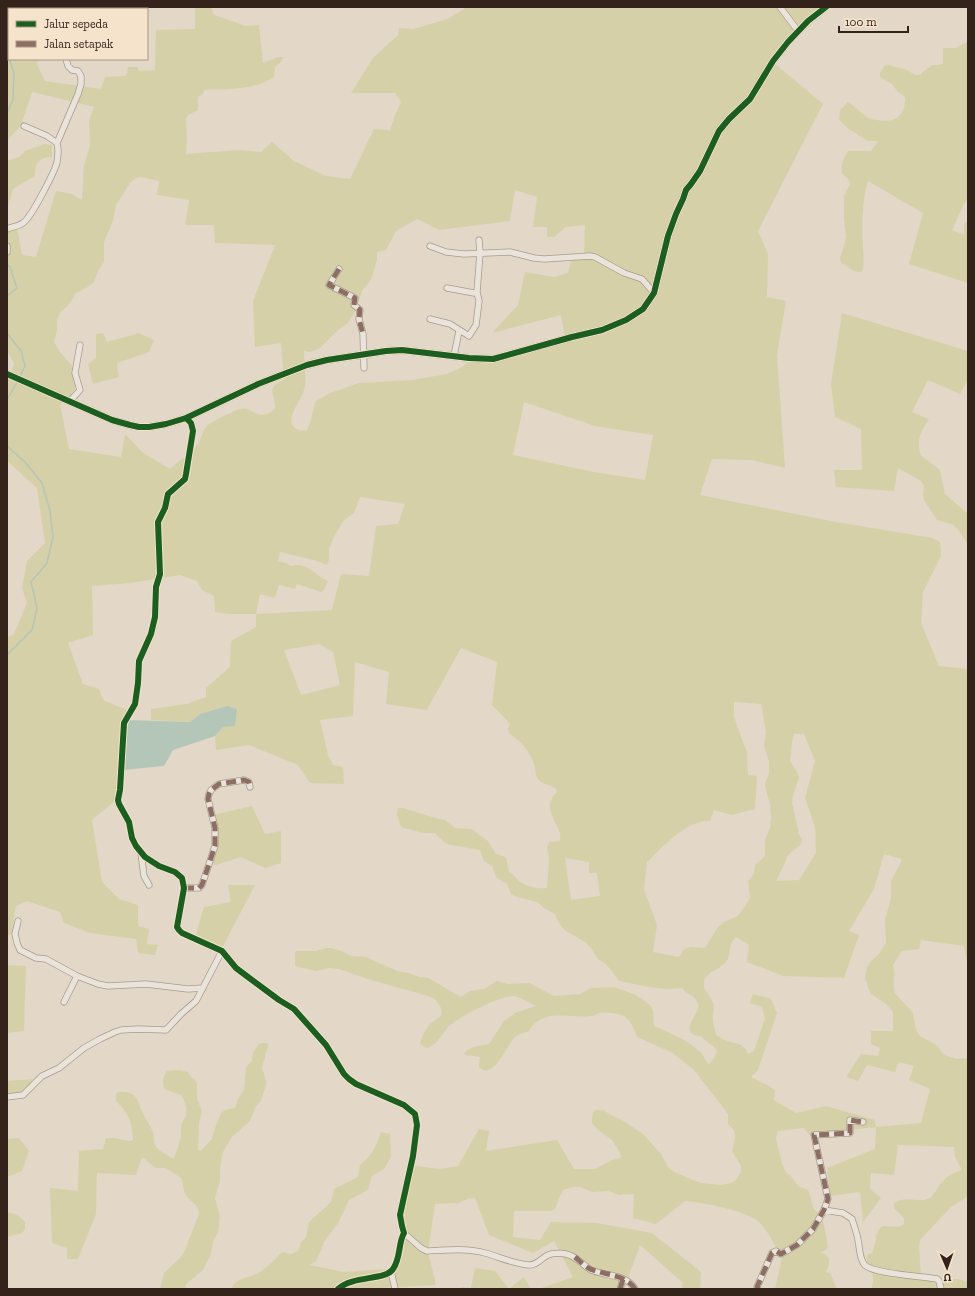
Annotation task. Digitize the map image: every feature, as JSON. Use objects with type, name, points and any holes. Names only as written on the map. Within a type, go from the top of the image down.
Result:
[{"type":"street","points":[[780,7],[798,31]]},
{"type":"street","points":[[7,374],[112,420],[139,427],[149,427],[186,418],[258,384],[307,365],[386,351],[402,350],[469,358],[493,358],[602,330],[626,320],[642,309],[654,293],[668,236],[686,190],[700,172],[719,131],[750,99],[773,61],[798,31],[826,7]]},
{"type":"street","points":[[7,230],[25,222],[37,204],[57,163],[57,143],[81,84],[81,76],[78,71],[72,70],[68,66],[66,60]]},
{"type":"street","points":[[24,126],[47,136],[57,143]]},
{"type":"street","points":[[430,319],[450,324],[469,336],[476,325],[480,253],[479,240]]},
{"type":"street","points":[[7,246],[7,252]]},
{"type":"street","points":[[430,246],[446,252],[464,254],[510,252],[544,259],[595,257],[624,274],[642,279],[654,293]]},
{"type":"street","points":[[339,269],[329,286],[355,298],[354,305],[360,310],[359,319],[363,334],[364,368]]},
{"type":"street","points":[[447,288],[474,293],[477,292]]},
{"type":"street","points":[[454,356],[459,331]]},
{"type":"street","points":[[70,401],[80,390],[75,373],[80,345]]},
{"type":"street","points":[[186,418],[191,423],[193,431],[185,479],[168,494],[165,508],[158,522],[160,574],[156,587],[153,627],[152,634],[139,661],[135,704],[124,723],[119,804],[129,822],[134,843],[141,853],[159,866],[179,875],[182,878],[184,888],[177,927],[178,930],[199,942],[222,951],[236,968],[279,1000],[294,1009],[326,1045],[348,1079],[404,1106],[414,1114],[417,1126],[413,1156],[400,1215],[404,1233],[421,1248],[427,1251],[484,1252],[517,1263],[531,1265],[537,1263],[550,1254],[566,1254],[575,1257],[591,1270],[623,1279],[634,1286],[635,1289]]},
{"type":"street","points":[[184,888],[200,888],[215,846],[215,828],[208,798],[211,790],[219,784],[244,780],[249,782],[250,787]]},
{"type":"street","points":[[141,853],[144,876],[149,885]]},
{"type":"street","points":[[18,921],[15,934],[16,943],[20,950],[36,958],[46,959],[76,976],[98,984],[108,986],[146,984],[188,989],[204,988]]},
{"type":"street","points":[[7,1097],[23,1095],[42,1076],[60,1068],[84,1048],[115,1032],[121,1030],[138,1029],[166,1030],[180,1014],[196,1001],[222,951]]},
{"type":"street","points":[[64,1002],[76,976]]},
{"type":"street","points":[[758,1289],[757,1287],[772,1253],[776,1251],[781,1254],[797,1245],[813,1229],[824,1210],[828,1198],[814,1135],[850,1133],[850,1120],[863,1122]]},
{"type":"street","points":[[824,1210],[843,1213],[852,1219],[858,1238],[861,1258],[867,1268],[937,1279],[941,1289]]},
{"type":"street","points":[[338,1289],[352,1281],[381,1276],[392,1271],[396,1264],[404,1233]]},
{"type":"street","points":[[392,1271],[395,1289]]},
{"type":"street","points":[[620,1289],[623,1279]]},
{"type":"shaded area","points":[[7,7],[105,7],[8,8],[8,60],[39,60],[37,64],[45,81],[101,89],[105,77],[125,76],[127,74],[128,67],[138,67],[138,70],[140,71],[155,70],[156,30],[195,29],[195,7],[211,7],[214,15],[246,26],[259,25],[263,63],[278,57],[283,57],[282,61],[275,67],[274,77],[250,87],[204,90],[203,94],[198,97],[198,110],[188,115],[186,119],[186,154],[239,150],[261,152],[272,142],[294,161],[326,176],[350,179],[374,129],[390,130],[401,102],[395,93],[351,93],[373,58],[398,35],[399,28],[413,29],[448,19],[467,7],[831,7],[810,21],[774,63],[823,104],[758,231],[768,254],[767,297],[786,301],[777,355],[785,468],[751,460],[712,459],[700,495],[836,522],[932,538],[940,542],[941,556],[923,592],[921,623],[939,666],[968,669],[968,968],[964,946],[921,940],[919,949],[902,951],[893,965],[895,993],[913,1013],[916,1030],[920,1036],[938,1046],[942,1053],[947,1056],[957,1059],[968,1058],[968,1196],[951,1207],[920,1240],[919,1246],[921,1279],[958,1279],[968,1282],[968,1289],[871,1289],[873,1278],[868,1264],[867,1255],[872,1253],[876,1235],[881,1227],[899,1227],[904,1224],[904,1218],[894,1208],[894,1203],[904,1199],[927,1199],[932,1196],[946,1178],[961,1170],[955,1157],[954,1147],[898,1145],[894,1175],[871,1173],[870,1189],[881,1198],[863,1222],[860,1192],[830,1196],[827,1168],[875,1149],[876,1127],[809,1135],[804,1128],[778,1131],[776,1138],[786,1173],[790,1175],[799,1187],[807,1189],[813,1207],[823,1220],[828,1246],[827,1249],[820,1253],[825,1254],[829,1258],[829,1265],[826,1272],[830,1273],[837,1289],[775,1289],[782,1258],[763,1226],[745,1214],[713,1205],[685,1201],[656,1224],[633,1218],[634,1194],[619,1195],[608,1191],[592,1192],[580,1187],[574,1187],[563,1190],[555,1209],[552,1211],[514,1211],[513,1237],[540,1240],[551,1222],[597,1223],[652,1233],[701,1272],[700,1289],[681,1289],[683,1283],[640,1245],[624,1289],[539,1289],[573,1277],[554,1241],[533,1253],[489,1235],[475,1198],[467,1199],[457,1204],[435,1204],[428,1252],[436,1285],[380,1289],[231,1289],[239,1280],[254,1275],[265,1269],[282,1252],[291,1254],[298,1251],[301,1242],[306,1237],[309,1222],[331,1202],[334,1189],[358,1177],[360,1165],[368,1158],[381,1132],[390,1134],[391,1157],[384,1169],[372,1176],[368,1190],[349,1200],[338,1223],[324,1242],[316,1261],[310,1265],[344,1272],[389,1269],[393,1265],[400,1235],[397,1213],[409,1180],[410,1165],[439,1169],[458,1166],[479,1129],[489,1131],[486,1151],[557,1140],[574,1169],[595,1169],[612,1160],[620,1158],[621,1156],[612,1140],[598,1130],[592,1123],[593,1112],[596,1110],[603,1110],[622,1120],[643,1134],[661,1154],[668,1167],[674,1172],[701,1183],[721,1185],[731,1183],[736,1180],[741,1171],[741,1166],[732,1151],[735,1138],[734,1130],[728,1124],[728,1114],[694,1070],[673,1053],[637,1037],[630,1023],[624,1016],[612,1013],[600,1013],[583,1017],[549,1016],[535,1024],[529,1031],[514,1038],[497,1063],[488,1070],[484,1070],[479,1067],[480,1057],[466,1055],[464,1054],[466,1051],[478,1046],[489,1044],[504,1021],[515,1013],[535,1006],[534,1005],[514,996],[499,999],[470,1012],[454,1022],[437,1041],[427,1048],[420,1044],[425,1031],[430,1024],[439,1018],[442,1013],[441,1008],[435,999],[339,969],[329,968],[316,971],[295,966],[296,951],[316,951],[331,948],[351,956],[366,957],[397,971],[428,978],[461,997],[470,991],[484,989],[497,981],[508,984],[529,983],[554,996],[580,994],[591,988],[614,987],[636,995],[650,1005],[653,1011],[654,1026],[689,1043],[703,1055],[708,1064],[715,1057],[717,1051],[714,1047],[702,1037],[694,1035],[690,1032],[691,1023],[697,1012],[698,1005],[697,1001],[682,988],[658,988],[619,981],[608,966],[599,960],[588,945],[561,926],[555,914],[537,902],[511,894],[507,884],[496,877],[492,866],[484,861],[480,850],[451,845],[445,843],[435,833],[424,833],[403,828],[400,825],[397,814],[398,808],[403,808],[445,820],[455,828],[471,829],[488,841],[496,854],[506,857],[509,872],[519,881],[532,887],[547,888],[549,858],[547,847],[549,842],[559,841],[560,836],[551,813],[550,806],[557,790],[542,783],[538,779],[530,754],[521,743],[509,733],[508,728],[510,724],[492,705],[497,662],[461,648],[427,710],[386,704],[389,672],[355,662],[353,716],[320,720],[328,755],[333,765],[343,767],[344,784],[310,783],[298,765],[249,745],[216,750],[215,736],[223,727],[227,706],[200,714],[190,722],[151,720],[151,709],[187,704],[206,697],[206,688],[230,667],[231,641],[256,627],[256,614],[228,614],[215,612],[214,596],[202,590],[197,581],[180,575],[130,583],[92,586],[93,635],[68,643],[83,684],[99,689],[103,700],[127,710],[122,718],[116,800],[92,820],[102,882],[119,899],[138,905],[138,926],[149,929],[147,944],[158,945],[155,955],[138,953],[136,939],[90,933],[64,923],[60,912],[27,901],[16,906],[11,934],[7,935],[7,638],[14,634],[27,603],[22,588],[27,561],[45,543],[37,488],[7,461],[7,380],[11,376],[14,363],[7,351],[7,227],[17,228],[22,255],[36,257],[56,191],[72,194],[82,200],[84,165],[90,146],[89,121],[94,107],[32,92],[21,125],[7,141]],"holes":[[[141,177],[159,181],[157,195],[189,200],[185,225],[214,225],[215,243],[275,245],[253,301],[255,347],[281,343],[284,380],[274,386],[272,392],[275,409],[263,415],[246,409],[241,409],[215,421],[206,427],[198,444],[189,454],[170,469],[142,452],[125,434],[121,457],[69,449],[60,404],[70,398],[77,384],[73,367],[60,352],[54,342],[57,330],[57,320],[61,311],[67,307],[76,293],[94,282],[98,271],[104,262],[104,242],[113,221],[116,205],[130,183],[136,178]],[[515,190],[537,197],[533,227],[547,227],[547,237],[554,237],[566,227],[585,225],[584,256],[572,258],[568,273],[554,277],[525,272],[518,305],[492,333],[561,315],[565,338],[484,361],[468,362],[462,367],[447,374],[412,380],[359,383],[330,393],[316,401],[307,430],[298,430],[295,428],[292,424],[293,413],[305,385],[304,351],[310,352],[320,348],[337,331],[348,323],[356,310],[362,291],[371,280],[377,260],[377,252],[386,250],[396,231],[417,219],[439,230],[510,221]],[[524,402],[595,426],[653,435],[645,480],[594,472],[513,455]],[[360,497],[405,504],[398,524],[376,526],[369,576],[341,574],[332,610],[256,614],[260,594],[275,598],[279,585],[295,589],[297,584],[321,592],[324,590],[328,581],[306,567],[297,565],[291,566],[278,561],[280,552],[327,565],[329,560],[329,548],[334,537],[343,521],[354,513]],[[319,644],[333,652],[340,685],[301,695],[284,650]],[[734,702],[761,704],[766,733],[764,746],[769,761],[769,774],[765,786],[770,804],[771,818],[770,827],[765,841],[765,856],[755,865],[754,874],[748,881],[749,900],[738,916],[724,922],[718,927],[705,948],[690,947],[683,950],[679,957],[653,952],[657,925],[644,889],[647,862],[668,842],[684,830],[692,825],[710,821],[714,810],[732,815],[755,809],[757,776],[748,775],[747,753],[734,717]],[[794,734],[804,734],[815,761],[805,798],[815,827],[816,853],[799,880],[776,881],[787,856],[801,844],[802,840],[799,834],[792,803],[799,778],[790,761]],[[884,854],[901,859],[901,862],[891,881],[891,898],[885,920],[886,943],[879,954],[867,967],[865,979],[871,994],[886,1004],[893,1012],[893,1031],[871,1031],[871,1044],[880,1048],[878,1056],[861,1054],[846,1077],[858,1081],[867,1065],[895,1072],[899,1062],[914,1066],[909,1080],[930,1089],[921,1123],[876,1127],[875,1120],[826,1106],[796,1113],[774,1100],[775,1090],[751,1077],[758,1070],[777,1013],[771,999],[753,994],[750,1003],[762,1007],[765,1018],[754,1051],[748,1054],[745,1048],[741,1045],[727,1041],[716,1035],[713,1021],[714,1005],[704,987],[704,983],[708,975],[726,962],[729,956],[731,943],[736,937],[749,945],[747,962],[783,976],[844,978],[859,935],[849,931],[874,889]],[[565,858],[589,862],[589,873],[597,873],[600,896],[571,900]]]},
{"type":"shaded area","points":[[967,42],[968,200],[964,204],[952,230],[964,235],[964,224],[968,221],[968,283],[909,264],[923,213],[868,181],[863,214],[863,269],[862,272],[853,270],[841,263],[840,257],[846,236],[844,196],[850,184],[849,180],[842,173],[842,164],[848,151],[871,151],[878,141],[868,141],[848,129],[839,119],[840,110],[848,102],[868,118],[874,120],[889,121],[898,117],[904,109],[905,97],[898,92],[892,84],[880,77],[880,73],[884,66],[889,65],[907,70],[915,75],[919,75],[932,65],[940,65],[943,63],[943,48],[955,48]]},
{"type":"shaded area","points":[[44,144],[52,145],[52,157],[41,160],[37,164],[35,176],[13,189],[8,206],[7,227],[7,161],[19,157],[25,151]]},
{"type":"shaded area","points":[[842,313],[968,351],[968,379],[960,394],[928,380],[912,412],[929,419],[923,428],[919,441],[921,456],[940,470],[945,494],[968,514],[968,544],[954,525],[937,520],[924,500],[924,486],[921,481],[898,468],[894,491],[836,487],[834,470],[862,470],[861,429],[835,417],[831,384]]},
{"type":"shaded area","points":[[103,333],[107,342],[139,333],[154,340],[149,352],[117,363],[119,377],[93,384],[88,364],[96,358],[96,334]]},
{"type":"shaded area","points":[[227,706],[237,709],[235,726],[223,727],[215,736],[173,750],[164,766],[123,770],[127,720],[190,722],[200,714]]},
{"type":"shaded area","points":[[252,806],[265,834],[281,831],[281,863],[265,868],[241,857],[216,865],[207,862],[217,842],[213,815]]},
{"type":"shaded area","points":[[228,885],[255,885],[220,952],[195,937],[204,907],[231,902]]},
{"type":"shaded area","points":[[7,965],[26,966],[24,1031],[7,1033]]},
{"type":"shaded area","points":[[268,1043],[262,1068],[266,1085],[261,1101],[256,1106],[250,1121],[232,1137],[223,1152],[220,1168],[220,1181],[215,1198],[220,1217],[218,1233],[213,1241],[211,1254],[203,1270],[186,1284],[185,1289],[160,1289],[164,1273],[180,1258],[184,1252],[199,1211],[196,1205],[185,1193],[182,1179],[165,1168],[156,1168],[142,1157],[136,1175],[97,1173],[96,1214],[78,1259],[67,1259],[67,1248],[52,1243],[50,1188],[78,1191],[79,1151],[103,1149],[106,1138],[129,1141],[133,1140],[132,1128],[129,1119],[124,1110],[116,1101],[116,1094],[118,1092],[124,1092],[135,1096],[153,1132],[156,1147],[171,1158],[174,1158],[181,1137],[181,1125],[186,1115],[186,1107],[181,1095],[164,1089],[163,1080],[167,1071],[179,1070],[188,1072],[196,1081],[197,1099],[202,1111],[199,1123],[198,1149],[200,1151],[212,1139],[221,1113],[225,1110],[235,1108],[238,1099],[244,1090],[246,1067],[252,1061],[253,1052],[259,1044]]},
{"type":"shaded area","points":[[33,1079],[24,1094],[7,1095],[7,1081]]},
{"type":"shaded area","points":[[19,1138],[29,1151],[22,1171],[7,1177],[7,1139]]},
{"type":"shaded area","points":[[7,1212],[17,1215],[25,1222],[25,1229],[22,1233],[7,1237]]},
{"type":"shaded area","points":[[475,1268],[495,1271],[509,1289],[461,1289],[461,1287],[471,1288]]},
{"type":"shaded area","points":[[524,1277],[531,1289],[509,1289]]},
{"type":"waterway","points":[[7,113],[13,100],[14,73],[9,60]]},
{"type":"waterway","points":[[7,264],[10,267],[17,288],[7,296]]},
{"type":"waterway","points":[[7,333],[21,351],[25,366],[20,376]]},
{"type":"waterway","points":[[7,400],[17,382]]},
{"type":"waterway","points":[[7,446],[25,462],[42,483],[50,511],[53,537],[47,563],[31,582],[37,608],[32,630],[7,655]]},
{"type":"marked path","points":[[339,269],[329,285],[355,298],[354,305],[360,310],[359,319],[363,334]]},
{"type":"marked path","points":[[184,888],[199,888],[202,885],[215,846],[215,828],[208,799],[211,790],[219,784],[244,780],[249,782],[250,787]]},
{"type":"marked path","points":[[758,1289],[757,1287],[772,1253],[776,1251],[781,1254],[797,1245],[813,1229],[824,1210],[828,1199],[814,1135],[850,1133],[850,1120],[863,1122]]},
{"type":"marked path","points":[[575,1257],[590,1269],[622,1278],[631,1284],[635,1289]]},
{"type":"marked path","points":[[620,1289],[623,1279]]},
{"type":"cycle path","points":[[7,374],[112,420],[139,427],[149,427],[186,418],[258,384],[307,365],[327,360],[402,350],[469,358],[493,359],[602,330],[626,320],[643,309],[654,293],[668,236],[676,214],[686,190],[700,171],[719,131],[750,99],[773,61],[788,42],[808,21],[826,7]]},
{"type":"cycle path","points":[[186,418],[191,423],[193,431],[186,474],[185,479],[168,494],[165,508],[158,522],[160,574],[156,587],[155,617],[151,634],[139,661],[135,704],[124,723],[120,790],[118,800],[129,822],[132,838],[136,846],[145,857],[159,866],[175,872],[182,878],[184,888],[177,927],[179,930],[182,933],[222,951],[236,968],[279,1000],[294,1009],[326,1045],[344,1074],[349,1079],[356,1084],[404,1105],[415,1114],[417,1125],[413,1156],[400,1215],[404,1233],[396,1265],[389,1273],[352,1282],[338,1289]]}]
